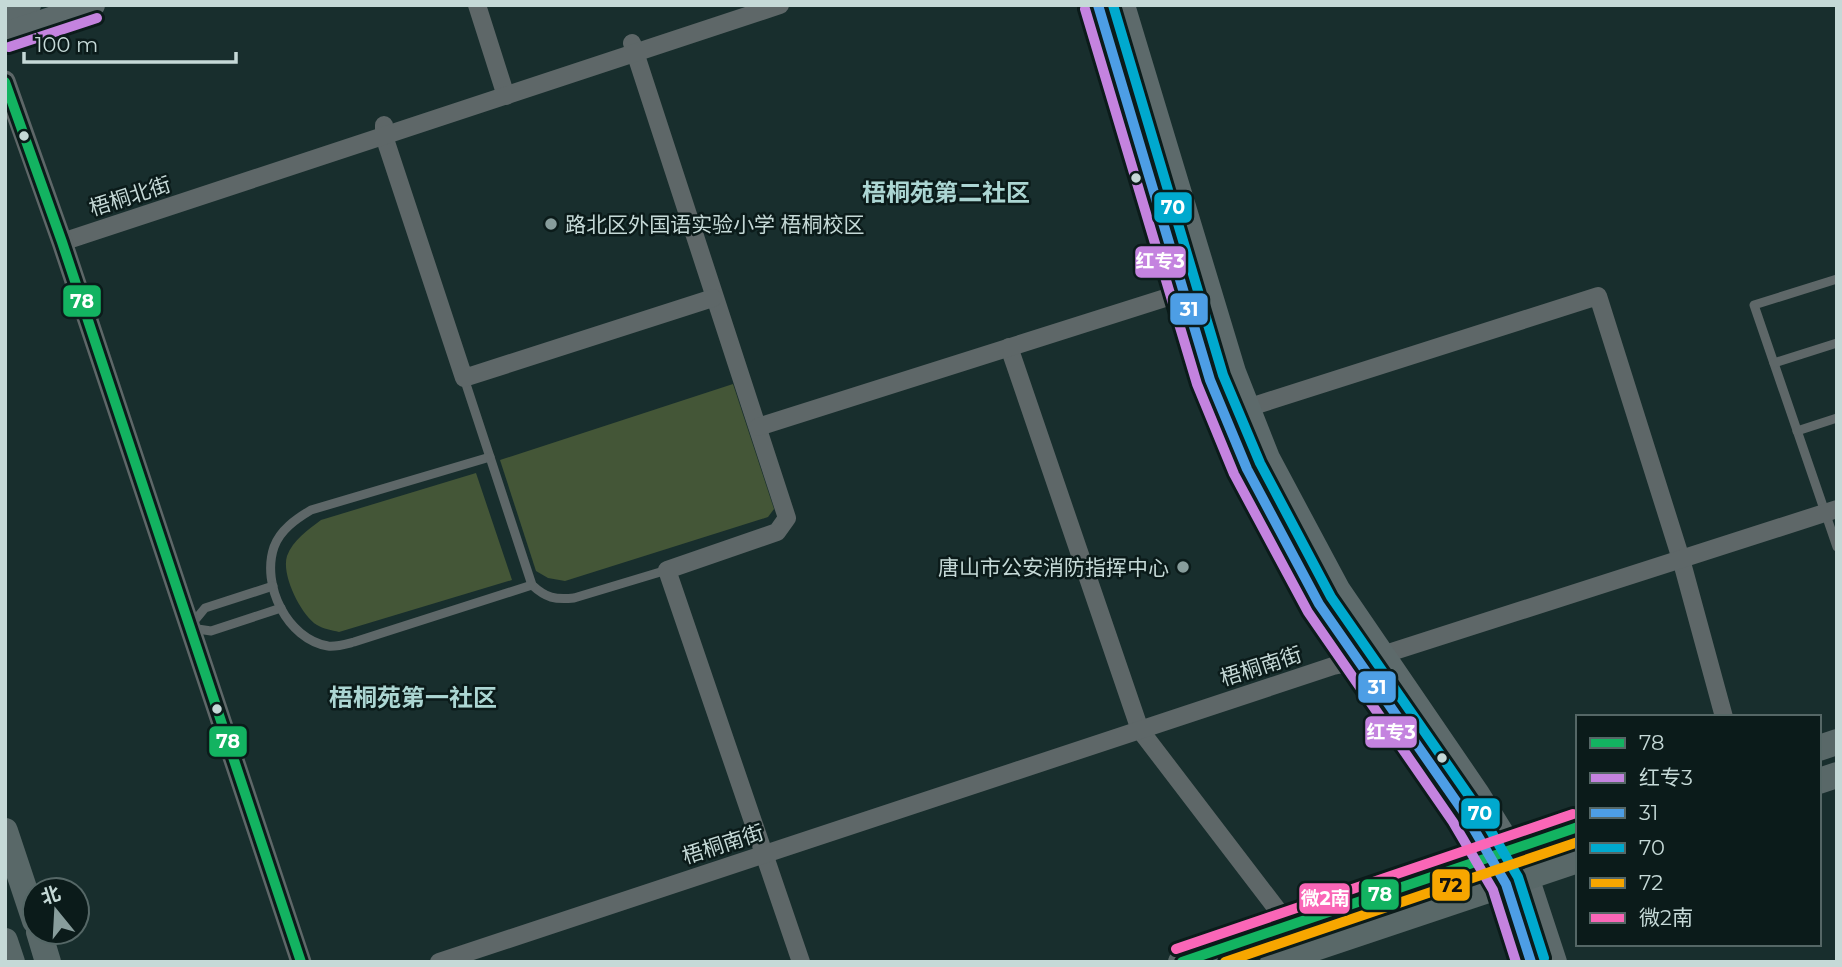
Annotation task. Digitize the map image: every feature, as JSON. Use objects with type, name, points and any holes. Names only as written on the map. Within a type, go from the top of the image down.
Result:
[{"type":"main road","points":[[5,13],[29,5]]},
{"type":"main road","points":[[5,34],[93,5]]},
{"type":"main road","points":[[1098,5],[1210,380],[1247,470],[1320,604],[1465,814],[1500,853]]},
{"type":"main road","points":[[1123,5],[1234,372],[1268,458],[1338,589],[1382,655],[1517,881],[1555,962]]},
{"type":"main road","points":[[1181,962],[1576,828]]},
{"type":"main road","points":[[5,831],[21,879]]},
{"type":"main road","points":[[1272,962],[1576,861]]},
{"type":"main road","points":[[1517,881],[1531,962]]},
{"type":"main road","points":[[5,941],[12,962]]},
{"type":"street","points":[[477,5],[504,91]]},
{"type":"street","name":"梧桐北街","points":[[633,48],[746,5]]},
{"type":"street","name":"梧桐北街","points":[[62,242],[633,48],[780,5]]},
{"type":"street","points":[[633,48],[787,518],[777,532],[667,570],[801,962]]},
{"type":"street","points":[[5,81],[62,242],[301,962]]},
{"type":"street","points":[[384,131],[464,378],[713,298]]},
{"type":"street","points":[[1247,408],[1597,290],[1681,559],[1723,715]]},
{"type":"street","points":[[758,427],[1184,292]]},
{"type":"street","points":[[1009,347],[1142,734],[1289,925]]},
{"type":"street","points":[[1382,655],[1831,511]]},
{"type":"street","name":"梧桐南街","points":[[439,962],[1142,734],[1332,666],[1358,661]]},
{"type":"street","name":"梧桐南街","points":[[460,962],[765,858]]},
{"type":"lane","points":[[1837,279],[1755,304],[1797,431],[1831,511],[1837,547]]},
{"type":"lane","points":[[1774,363],[1837,343]]},
{"type":"lane","points":[[464,378],[532,585],[543,596],[558,600],[574,598],[667,570]]},
{"type":"lane","points":[[1797,431],[1837,418]]},
{"type":"lane","points":[[490,457],[312,510],[295,519],[274,546],[270,566],[273,586],[281,608],[297,631],[313,642],[331,647],[532,585]]},
{"type":"lane","points":[[273,586],[205,608],[189,627],[211,631],[281,608]]},
{"type":"green space","points":[[733,384],[774,509],[768,517],[565,581],[548,578],[536,571],[500,460]]},
{"type":"green space","points":[[476,473],[512,580],[339,632],[322,628],[305,613],[290,584],[286,564],[287,556],[301,536],[321,520]]},
{"type":"transit line","name":"31","points":[[1098,5],[1210,380],[1247,469],[1319,604],[1465,814],[1506,884],[1531,962]]},
{"type":"transit line","name":"70","points":[[1113,5],[1223,375],[1260,463],[1331,597],[1476,806],[1518,877],[1544,958]]},
{"type":"transit line","name":"红专3","points":[[1085,9],[1197,384],[1234,474],[1308,612],[1453,822],[1493,890],[1516,962]]},
{"type":"transit line","name":"红专3","points":[[9,47],[97,18]]},
{"type":"transit line","name":"78","points":[[5,82],[62,242],[301,962]]},
{"type":"transit line","name":"微2南","points":[[1176,949],[1573,814]]},
{"type":"transit line","name":"78","points":[[1182,962],[1576,828]]},
{"type":"transit line","name":"72","points":[[1225,962],[1576,843]]},
{"type":"place","name":"路北区外国语实验小学 梧桐校区","points":[[551,224]]},
{"type":"place","name":"唐山市公安消防指挥中心","points":[[1183,567]]},
{"type":"district","name":"梧桐苑第二社区","points":[[946,192]]},
{"type":"district","name":"梧桐苑第一社区","points":[[413,697]]}]
